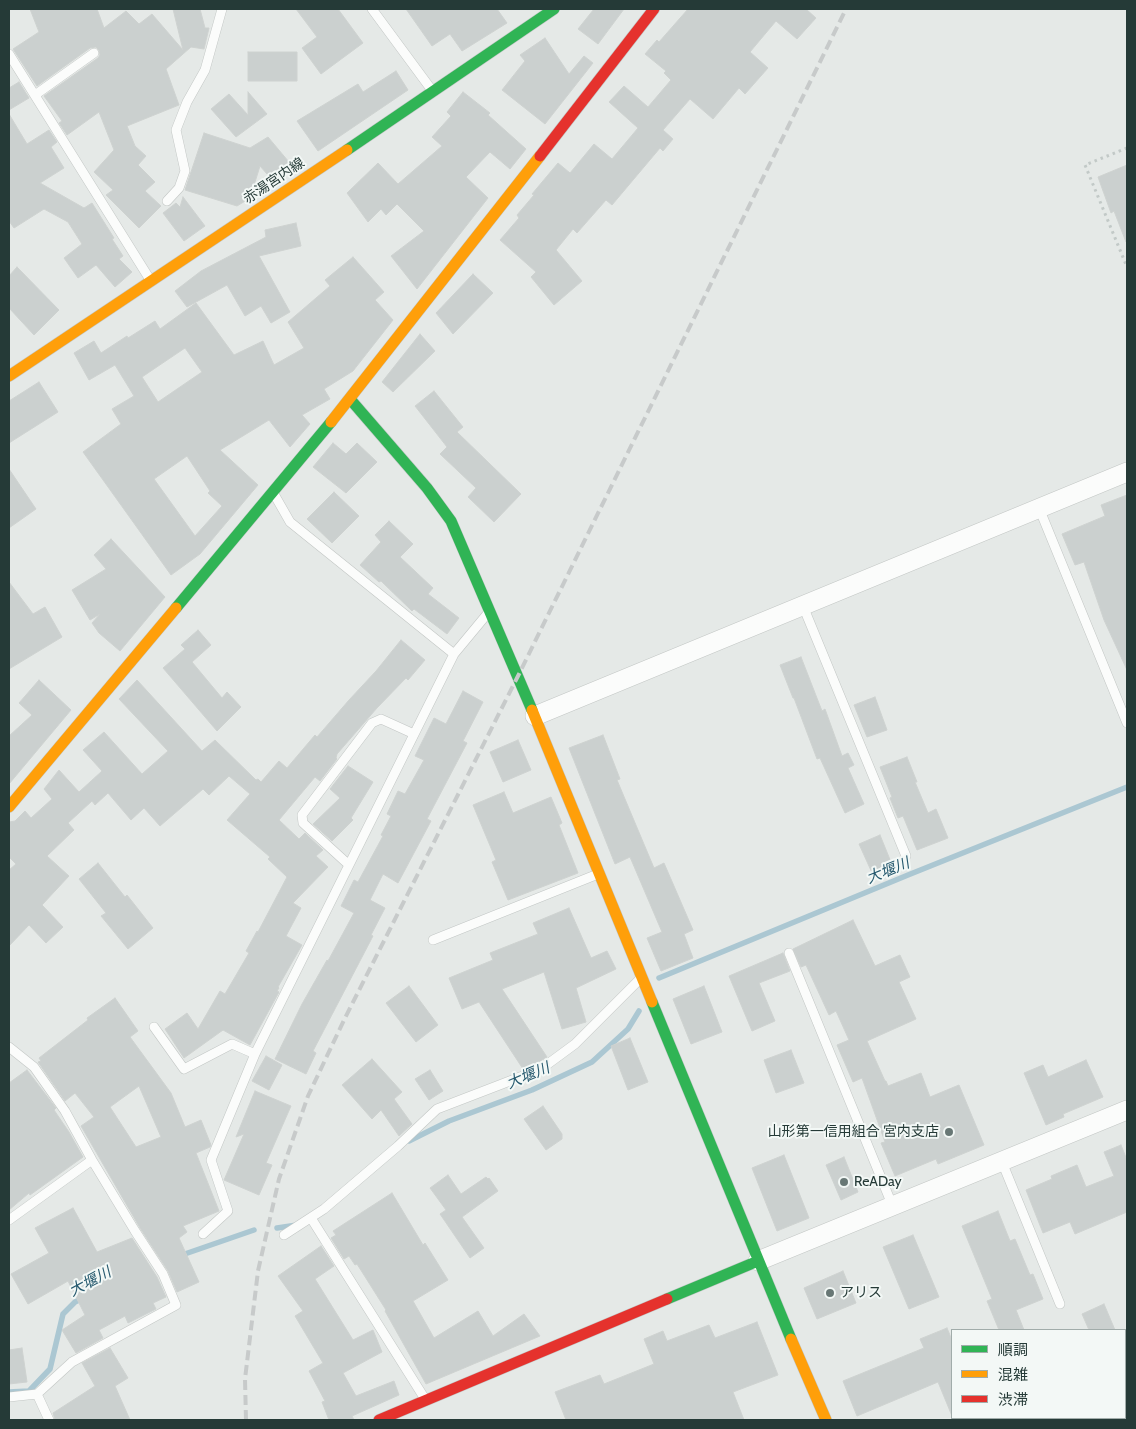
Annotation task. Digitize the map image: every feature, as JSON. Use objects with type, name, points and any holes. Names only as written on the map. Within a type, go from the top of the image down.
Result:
[{"type":"street","name":"赤湯宮内線","points":[[9,376],[235,226],[554,9]]},
{"type":"street","points":[[9,807],[350,399],[654,9]]},
{"type":"street","points":[[350,399],[427,488],[451,522],[535,716],[758,1261],[826,1420]]},
{"type":"street","points":[[535,716],[1127,472]]},
{"type":"street","points":[[379,1420],[758,1261],[1127,1110]]},
{"type":"lane","points":[[167,201],[179,188],[185,170],[176,130],[187,102],[206,70],[222,9]]},
{"type":"lane","points":[[372,9],[433,91]]},
{"type":"lane","points":[[35,95],[94,53]]},
{"type":"lane","points":[[9,54],[150,281]]},
{"type":"lane","points":[[273,492],[290,522],[454,654]]},
{"type":"lane","points":[[1039,508],[1127,722]]},
{"type":"lane","points":[[803,606],[906,856]]},
{"type":"lane","points":[[203,1234],[228,1211],[211,1160],[255,1054],[454,654],[490,611]]},
{"type":"lane","points":[[349,865],[303,823],[302,815],[372,723],[381,720],[414,734]]},
{"type":"lane","points":[[433,940],[600,874]]},
{"type":"lane","points":[[789,953],[893,1207]]},
{"type":"lane","points":[[284,1234],[311,1218],[398,1146],[437,1109],[541,1069],[575,1044],[642,976]]},
{"type":"lane","points":[[154,1027],[184,1069],[232,1044],[255,1054]]},
{"type":"lane","points":[[9,1048],[34,1067],[65,1111],[92,1160],[163,1274],[176,1305],[72,1362],[37,1394],[9,1397]]},
{"type":"lane","points":[[9,1220],[92,1160]]},
{"type":"lane","points":[[1002,1162],[1060,1304]]},
{"type":"lane","points":[[311,1218],[426,1401]]},
{"type":"lane","points":[[37,1394],[49,1420]]},
{"type":"path","points":[[1127,148],[1085,165],[1127,267]]},
{"type":"shaded area","points":[[1126,1360],[1127,1420],[977,1420],[1126,1419]]},
{"type":"building","points":[[30,9],[97,9],[104,28],[126,11],[139,24],[152,14],[183,50],[173,9],[200,9],[205,28],[209,28],[204,49],[191,47],[166,69],[179,105],[127,126],[135,146],[146,156],[138,165],[155,182],[145,191],[161,206],[139,228],[106,195],[113,190],[94,172],[114,150],[99,112],[67,135],[59,123],[62,121],[44,96],[98,58],[100,55],[99,50],[96,47],[90,48],[37,86],[13,49],[39,32]]},
{"type":"building","points":[[296,9],[338,9],[363,43],[321,74],[302,48],[317,37]]},
{"type":"building","points":[[406,9],[497,9],[507,23],[462,51],[450,34],[432,46]]},
{"type":"building","points":[[594,9],[624,9],[598,44],[578,29]]},
{"type":"building","points":[[688,9],[806,9],[816,18],[797,39],[776,21],[750,52],[768,68],[745,94],[739,88],[713,119],[690,99],[663,130],[673,139],[663,151],[660,148],[612,205],[606,200],[577,233],[573,229],[556,250],[582,281],[554,305],[531,277],[536,272],[500,240],[519,218],[517,215],[534,195],[532,194],[558,163],[570,173],[594,144],[612,159],[638,128],[609,102],[624,86],[648,107],[671,80],[664,73],[666,71],[645,54],[657,40],[659,42]]},
{"type":"building","points":[[545,38],[569,74],[584,56],[593,63],[545,124],[502,90],[525,61],[520,55]]},
{"type":"building","points":[[248,52],[297,52],[297,81],[248,81]]},
{"type":"building","points":[[396,71],[408,90],[318,151],[297,121],[358,84],[363,92]]},
{"type":"building","points":[[19,82],[29,98],[9,110],[9,88]]},
{"type":"building","points":[[248,92],[267,114],[236,137],[211,109],[229,94],[248,115]]},
{"type":"building","points":[[463,92],[490,113],[488,115],[526,149],[510,169],[490,152],[466,177],[488,198],[417,289],[391,256],[424,231],[397,204],[386,215],[381,209],[368,222],[347,193],[378,163],[398,184],[442,146],[432,137],[451,116],[447,112]]},
{"type":"building","points":[[9,114],[27,144],[49,130],[57,142],[51,147],[64,168],[40,183],[84,208],[92,203],[123,256],[119,259],[132,272],[115,287],[96,265],[78,278],[64,258],[82,244],[68,222],[44,209],[14,228],[9,221]]},
{"type":"building","points":[[204,133],[250,148],[268,137],[294,168],[274,182],[260,166],[250,198],[237,206],[185,190]]},
{"type":"building","points":[[1127,165],[1126,242],[1114,211],[1111,213],[1098,177]]},
{"type":"building","points":[[183,197],[205,226],[184,241],[163,213],[176,203],[180,207]]},
{"type":"building","points":[[296,223],[301,246],[259,256],[290,312],[271,323],[261,306],[245,316],[227,285],[187,307],[175,291],[201,271],[266,237],[265,230]]},
{"type":"building","points":[[353,257],[384,292],[375,300],[393,320],[353,371],[324,389],[330,399],[302,415],[310,424],[290,447],[269,420],[220,450],[258,485],[200,554],[171,575],[83,452],[121,424],[112,409],[134,396],[115,365],[89,380],[74,353],[94,341],[101,353],[155,321],[160,329],[196,303],[234,355],[263,341],[274,365],[304,348],[288,322],[330,286],[325,280]],"holes":[[[185,348],[202,372],[158,402],[142,377]],[[187,456],[210,491],[208,493],[222,506],[195,536],[154,479]]]},
{"type":"building","points":[[17,267],[59,310],[34,335],[9,308],[9,276]]},
{"type":"building","points":[[473,274],[493,293],[453,334],[436,313]]},
{"type":"building","points":[[420,334],[435,351],[393,392],[382,382]]},
{"type":"building","points":[[39,382],[58,412],[9,443],[9,401]]},
{"type":"building","points":[[434,391],[463,427],[457,432],[521,494],[494,522],[468,497],[476,488],[440,454],[447,447],[415,406]]},
{"type":"building","points":[[333,443],[346,454],[357,443],[377,462],[346,493],[313,467]]},
{"type":"building","points":[[9,469],[36,509],[9,528]]},
{"type":"building","points":[[334,492],[359,516],[332,543],[307,519]]},
{"type":"building","points":[[1127,495],[1127,670],[1104,620],[1084,562],[1075,565],[1062,534],[1105,516],[1101,505]]},
{"type":"building","points":[[389,521],[413,544],[400,557],[433,588],[428,594],[459,618],[447,634],[414,609],[412,611],[381,581],[379,582],[360,565],[381,542],[375,535]]},
{"type":"building","points":[[111,539],[165,597],[120,651],[99,633],[92,623],[100,614],[90,620],[72,590],[106,569],[94,555]]},
{"type":"building","points":[[9,582],[33,614],[45,607],[62,637],[9,669]]},
{"type":"building","points":[[198,630],[211,645],[192,662],[222,698],[227,692],[241,707],[217,731],[163,668],[185,649],[181,645]]},
{"type":"building","points":[[401,640],[425,660],[408,680],[406,678],[377,708],[337,754],[337,759],[320,781],[315,777],[279,820],[299,839],[305,833],[323,850],[316,856],[328,867],[293,903],[301,908],[286,936],[302,945],[278,987],[277,991],[279,992],[250,1045],[223,1030],[184,1058],[165,1029],[187,1013],[198,1029],[220,991],[225,994],[249,953],[246,951],[287,877],[268,859],[270,857],[227,820],[250,794],[229,776],[209,795],[203,789],[160,826],[144,808],[131,820],[108,793],[95,805],[92,801],[68,823],[74,830],[47,856],[69,876],[42,905],[63,927],[46,943],[29,925],[9,946],[9,870],[16,864],[9,857],[9,822],[15,821],[25,811],[31,818],[52,799],[44,789],[59,770],[79,792],[102,771],[83,750],[104,732],[142,774],[168,751],[119,699],[137,680],[202,751],[215,740],[256,780],[258,779],[261,782],[279,761],[287,768],[315,735],[317,737],[376,671]]},
{"type":"building","points":[[801,657],[822,711],[825,709],[842,756],[848,753],[854,765],[848,768],[864,804],[845,813],[820,758],[817,759],[780,665]]},
{"type":"building","points":[[39,680],[71,710],[9,784],[9,736],[32,715],[19,703]]},
{"type":"building","points":[[463,691],[483,702],[463,741],[467,743],[427,819],[431,821],[398,883],[383,874],[370,900],[385,908],[371,935],[373,936],[313,1051],[316,1053],[306,1074],[275,1059],[302,1004],[354,913],[341,906],[354,880],[358,882],[383,836],[381,835],[391,816],[387,814],[398,791],[405,794],[424,760],[415,756],[434,718],[446,724]]},
{"type":"building","points":[[875,697],[887,730],[867,737],[854,705]]},
{"type":"building","points":[[603,735],[620,779],[617,780],[654,868],[664,863],[693,930],[684,934],[693,958],[661,971],[647,938],[662,932],[630,857],[615,864],[569,748]]},
{"type":"building","points":[[518,740],[531,770],[503,782],[490,752]]},
{"type":"building","points":[[907,757],[928,813],[936,809],[948,838],[917,850],[903,816],[898,818],[880,767]]},
{"type":"building","points":[[348,766],[373,782],[351,818],[353,820],[332,841],[313,824],[340,798],[330,789]]},
{"type":"building","points":[[504,792],[513,813],[551,797],[562,823],[559,825],[578,873],[508,900],[492,862],[496,860],[473,805]]},
{"type":"building","points":[[880,835],[893,867],[873,875],[859,844]]},
{"type":"building","points":[[98,863],[153,928],[128,949],[101,916],[106,913],[79,879]]},
{"type":"building","points":[[569,908],[591,958],[607,951],[616,969],[576,988],[586,1022],[562,1029],[544,972],[502,989],[547,1057],[523,1069],[479,1002],[462,1009],[449,978],[493,960],[490,953],[538,934],[533,923]]},
{"type":"building","points":[[853,920],[875,966],[900,955],[910,977],[899,982],[916,1019],[867,1041],[885,1081],[888,1086],[921,1073],[930,1097],[959,1085],[984,1145],[938,1164],[936,1159],[895,1176],[881,1143],[885,1142],[862,1078],[853,1082],[837,1045],[849,1040],[836,1011],[829,1015],[806,965],[801,967],[793,949]]},
{"type":"building","points":[[783,953],[790,971],[759,983],[775,1021],[752,1031],[729,976]]},
{"type":"building","points":[[409,986],[438,1025],[416,1042],[386,1003]]},
{"type":"building","points":[[704,986],[722,1032],[691,1044],[673,999]]},
{"type":"building","points":[[115,998],[138,1031],[130,1037],[171,1093],[185,1127],[201,1120],[211,1145],[196,1153],[219,1211],[183,1226],[187,1232],[179,1238],[199,1282],[177,1292],[168,1271],[140,1228],[81,1126],[94,1117],[75,1093],[65,1101],[38,1062],[41,1061],[39,1058],[88,1020],[87,1018]],"holes":[[[139,1086],[161,1137],[136,1147],[110,1107]]]},
{"type":"building","points":[[630,1038],[648,1082],[628,1090],[611,1046]]},
{"type":"building","points":[[791,1050],[804,1083],[776,1093],[764,1060]]},
{"type":"building","points":[[266,1056],[282,1065],[269,1090],[252,1081]]},
{"type":"building","points":[[372,1059],[402,1092],[394,1099],[412,1124],[399,1136],[381,1110],[372,1119],[342,1085]]},
{"type":"building","points":[[1086,1060],[1103,1097],[1063,1114],[1064,1117],[1046,1125],[1024,1073],[1043,1065],[1048,1077]]},
{"type":"building","points":[[27,1070],[56,1108],[54,1110],[83,1157],[30,1195],[29,1193],[9,1210],[9,1083]]},
{"type":"building","points":[[430,1070],[443,1091],[429,1100],[415,1079]]},
{"type":"building","points":[[255,1091],[291,1106],[266,1163],[272,1165],[259,1195],[224,1180],[244,1134],[236,1137]]},
{"type":"building","points":[[543,1106],[562,1134],[562,1139],[546,1150],[524,1119]]},
{"type":"building","points":[[1121,1145],[1127,1160],[1127,1212],[1075,1234],[1070,1222],[1043,1233],[1026,1190],[1052,1179],[1051,1176],[1077,1165],[1086,1187],[1114,1176],[1104,1152]]},
{"type":"building","points":[[784,1155],[809,1218],[777,1231],[752,1168]]},
{"type":"building","points":[[844,1157],[858,1192],[841,1200],[826,1165]]},
{"type":"building","points":[[448,1175],[461,1194],[486,1177],[489,1178],[498,1191],[462,1217],[484,1248],[470,1258],[440,1214],[446,1210],[430,1188]]},
{"type":"building","points":[[392,1193],[423,1245],[425,1243],[448,1280],[413,1301],[434,1338],[478,1311],[493,1336],[524,1314],[540,1336],[426,1384],[386,1310],[357,1264],[355,1265],[349,1256],[344,1259],[331,1238],[336,1235],[333,1231]]},
{"type":"building","points":[[73,1208],[97,1252],[132,1238],[157,1277],[166,1297],[153,1303],[156,1309],[128,1323],[125,1316],[99,1330],[103,1338],[76,1353],[62,1330],[85,1315],[68,1281],[28,1304],[11,1274],[49,1253],[35,1228]]},
{"type":"building","points":[[998,1211],[1010,1241],[1015,1239],[1030,1275],[1033,1274],[1043,1299],[1016,1310],[1024,1329],[999,1329],[987,1301],[992,1299],[962,1226]]},
{"type":"building","points":[[913,1235],[939,1297],[909,1309],[883,1247]]},
{"type":"building","points":[[321,1246],[334,1266],[315,1279],[353,1340],[373,1330],[382,1352],[343,1373],[356,1396],[394,1381],[399,1395],[352,1416],[354,1420],[329,1420],[322,1402],[325,1401],[309,1371],[323,1363],[295,1316],[303,1311],[278,1276]]},
{"type":"building","points":[[843,1271],[856,1303],[817,1319],[804,1288]]},
{"type":"building","points":[[1104,1304],[1115,1329],[1089,1329],[1082,1314]]},
{"type":"building","points":[[757,1322],[778,1375],[733,1392],[744,1420],[566,1420],[555,1392],[600,1375],[604,1384],[654,1364],[644,1339],[663,1331],[667,1341],[709,1325],[715,1338]]},
{"type":"building","points":[[947,1328],[951,1338],[951,1414],[938,1382],[857,1416],[843,1381],[924,1348],[920,1339]]},
{"type":"building","points":[[22,1348],[27,1382],[9,1384],[9,1350]]},
{"type":"building","points":[[110,1348],[128,1378],[115,1386],[130,1420],[55,1420],[53,1413],[95,1386],[82,1363]]},
{"type":"waterway","name":"大堰川","points":[[659,978],[1127,787]]},
{"type":"waterway","name":"大堰川","points":[[409,1141],[449,1121],[532,1090],[592,1062],[628,1029],[639,1011]]},
{"type":"waterway","name":"大堰川","points":[[277,1228],[297,1225]]},
{"type":"waterway","name":"大堰川","points":[[179,1256],[254,1230]]},
{"type":"waterway","name":"大堰川","points":[[9,1392],[29,1391],[50,1369],[63,1314],[75,1302],[83,1298]]},
{"type":"railway","points":[[246,1420],[245,1379],[258,1271],[279,1179],[308,1096],[345,1018],[518,676],[846,9]]},
{"type":"traffic: fast","points":[[347,150],[554,9]]},
{"type":"traffic: fast","points":[[350,399],[427,488],[451,521],[532,710]]},
{"type":"traffic: fast","points":[[176,608],[331,422]]},
{"type":"traffic: fast","points":[[652,1002],[791,1339]]},
{"type":"traffic: fast","points":[[667,1299],[758,1261]]},
{"type":"traffic: slow","points":[[9,376],[347,150]]},
{"type":"traffic: slow","points":[[331,422],[540,156]]},
{"type":"traffic: slow","points":[[9,807],[176,608]]},
{"type":"traffic: slow","points":[[532,710],[652,1002]]},
{"type":"traffic: slow","points":[[791,1339],[826,1420]]},
{"type":"traffic: jam","points":[[540,156],[654,9]]},
{"type":"traffic: jam","points":[[379,1420],[667,1299]]},
{"type":"place","name":"山形第一信用組合 宮内支店","points":[[949,1132]]},
{"type":"place","name":"ReADay","points":[[844,1182]]},
{"type":"place","name":"アリス","points":[[830,1293]]}]
